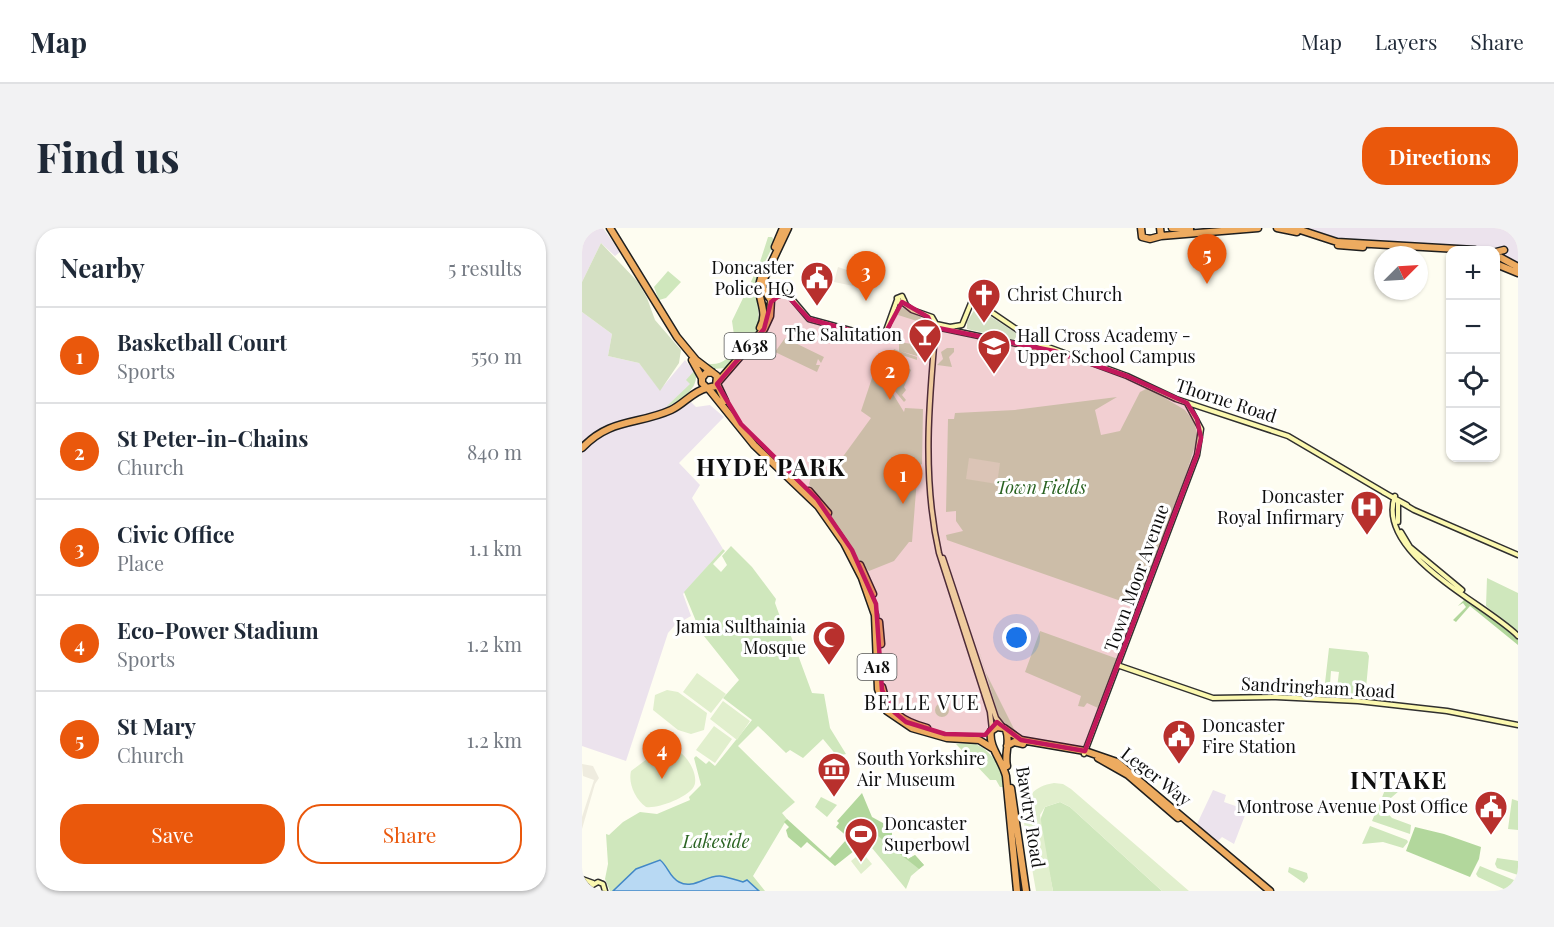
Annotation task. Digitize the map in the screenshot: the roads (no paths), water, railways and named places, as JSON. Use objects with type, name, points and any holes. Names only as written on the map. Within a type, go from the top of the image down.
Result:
[{"type":"highway","points":[[605,228],[708,388]]},
{"type":"highway","points":[[582,446],[608,428],[664,413],[678,406],[698,390],[717,383],[713,373],[690,353],[647,289],[612,228]]},
{"type":"highway","points":[[612,228],[647,289]]},
{"type":"highway","name":"A638","points":[[713,373],[727,369],[764,321],[759,284],[783,228]]},
{"type":"highway","name":"A638","points":[[717,383],[764,330],[770,316],[770,300],[763,288],[763,281],[788,228]]},
{"type":"highway","points":[[1136,228],[1142,237],[1150,240],[1161,236],[1194,232],[1258,228]]},
{"type":"highway","points":[[1141,228],[1142,237]]},
{"type":"highway","points":[[1160,228],[1161,236]]},
{"type":"highway","points":[[1172,228],[1202,228]]},
{"type":"highway","points":[[1277,228],[1350,248],[1393,247],[1446,252]]},
{"type":"highway","points":[[1294,228],[1337,242],[1443,247],[1458,245]]},
{"type":"highway","points":[[1185,235],[1194,232]]},
{"type":"highway","points":[[1500,254],[1518,267]]},
{"type":"highway","points":[[1500,264],[1504,267]]},
{"type":"highway","points":[[1500,266],[1518,273]]},
{"type":"highway","points":[[763,302],[765,297],[770,300]]},
{"type":"highway","points":[[582,446],[594,433],[613,422],[674,405],[706,373],[713,373]]},
{"type":"highway","name":"A18","points":[[717,383],[741,424],[765,451],[823,506],[855,555],[876,604],[880,632],[882,690],[890,707],[906,722],[945,734],[980,736],[991,731]]},
{"type":"highway","name":"A18","points":[[708,388],[754,445],[818,506],[844,543],[872,603],[878,689],[887,711],[900,723],[912,728],[947,738],[981,741],[993,748]]},
{"type":"highway","points":[[991,731],[997,727],[1005,728]]},
{"type":"highway","name":"Bawtry Road","points":[[1005,728],[1006,760],[1026,891]]},
{"type":"highway","name":"Leger Way","points":[[1005,728],[1021,740],[1085,753],[1128,775],[1269,890]]},
{"type":"highway","name":"Bawtry Road","points":[[991,731],[993,748],[1002,761],[1006,776],[1017,891]]},
{"type":"highway","name":"Bawtry Road","points":[[981,741],[1000,761],[1006,776]]},
{"type":"highway","name":"Leger Way","points":[[993,748],[1007,747],[1014,742],[1085,753]]},
{"type":"street","points":[[770,300],[784,292],[790,295],[794,305],[809,320],[883,339],[901,301],[909,308],[934,318],[928,469],[937,543],[990,712],[991,731]]},
{"type":"street","name":"Thorne Road","points":[[964,323],[973,302],[1017,331],[1054,351]]},
{"type":"street","points":[[934,325],[950,327],[964,323],[968,333]]},
{"type":"street","name":"Thorne Road","points":[[934,325],[1054,351],[1127,376],[1164,395],[1187,402]]},
{"type":"street","points":[[1015,343],[1017,331]]},
{"type":"street","name":"Town Moor Avenue","points":[[1085,753],[1120,666],[1146,584],[1201,442],[1200,429],[1193,407],[1187,402]]},
{"type":"street","name":"Thorne Road","points":[[1193,407],[1244,420],[1299,441],[1395,499],[1518,555]]},
{"type":"street","points":[[1395,499],[1396,525],[1405,546],[1432,570],[1518,636]]},
{"type":"street","points":[[937,543],[959,601],[996,718],[1005,728]]},
{"type":"street","name":"Sandringham Road","points":[[1120,666],[1213,698],[1358,701],[1447,711],[1518,725]]},
{"type":"street","points":[[582,881],[603,884],[605,891]]},
{"type":"street","points":[[582,881],[590,890],[593,883]]},
{"type":"water","name":"Lakeside","points":[[660,860],[673,877],[684,884],[720,876],[743,882],[747,880],[759,891],[613,891],[636,869]]},
{"type":"place","name":"St Mary","points":[[1207,284]]},
{"type":"place","name":"Civic Office","points":[[866,301]]},
{"type":"place","name":"Doncaster Police HQ","points":[[817,307]]},
{"type":"place","name":"Christ Church","points":[[984,324]]},
{"type":"place","name":"The Salutation","points":[[925,364]]},
{"type":"place","name":"Hall Cross Academy - Upper School Campus","points":[[994,375]]},
{"type":"place","name":"St Peter-in-Chains","points":[[890,400]]},
{"type":"place","name":"Basketball Court","points":[[903,504]]},
{"type":"place","name":"Doncaster Royal Infirmary","points":[[1367,536]]},
{"type":"place","name":"Jamia Sulthainia Mosque","points":[[829,666]]},
{"type":"place","name":"Doncaster Fire Station","points":[[1179,765]]},
{"type":"place","name":"Eco-Power Stadium","points":[[662,779]]},
{"type":"place","name":"South Yorkshire Air Museum","points":[[834,798]]},
{"type":"place","name":"Montrose Avenue Post Office","points":[[1491,836]]},
{"type":"place","name":"Doncaster Superbowl","points":[[861,863]]},
{"type":"district","name":"HYDE PARK","points":[[771,468]]},
{"type":"district","name":"BELLE VUE","points":[[922,703]]},
{"type":"district","name":"INTAKE","points":[[1399,781]]},
{"type":"park label","name":"Town Fields","points":[[1041,488]]}]
